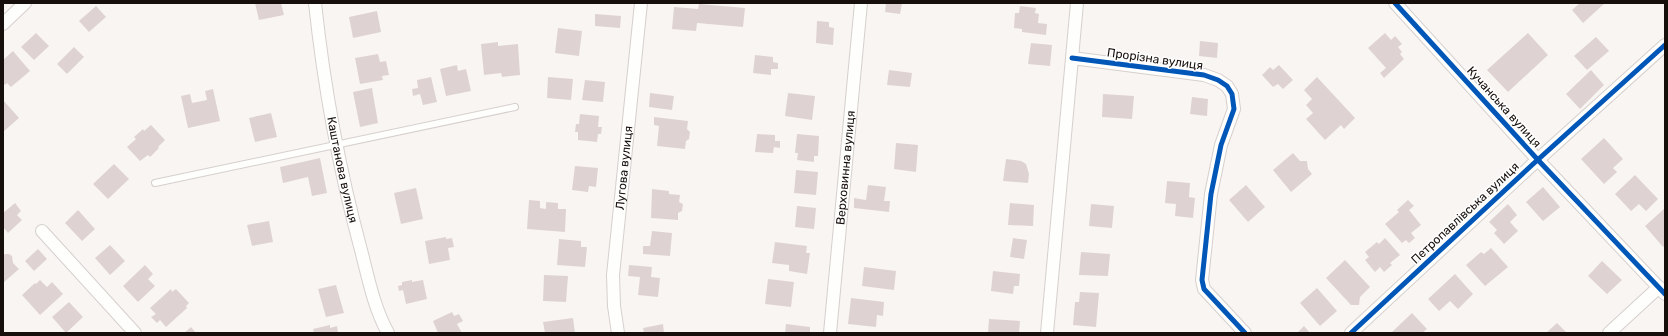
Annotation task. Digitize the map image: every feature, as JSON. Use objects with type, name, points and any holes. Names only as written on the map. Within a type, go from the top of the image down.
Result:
[{"type":"street","points":[[3,24],[25,3]]},
{"type":"street","name":"Каштанова вулиця","points":[[315,3],[320,55],[336,145],[352,218],[371,289],[388,333]]},
{"type":"street","name":"Лугова вулиця","points":[[618,333],[614,306],[613,275],[641,3]]},
{"type":"street","name":"Верховинна вулиця","points":[[830,333],[861,3]]},
{"type":"street","points":[[1047,333],[1077,3]]},
{"type":"street","name":"Кучанська вулиця","points":[[1395,3],[1538,160],[1662,291]]},
{"type":"street","name":"Петропавлівська вулиця","points":[[1351,333],[1665,45]]},
{"type":"street","name":"Прорізна вулиця","points":[[1072,58],[1204,74],[1227,86],[1232,94],[1234,109],[1221,145],[1211,194],[1202,280],[1204,289],[1245,333]]},
{"type":"street","points":[[42,231],[135,333]]},
{"type":"street","points":[[1609,333],[1662,291]]},
{"type":"lane","points":[[155,183],[515,107]]},
{"type":"building","points":[[255,3],[281,3],[284,15],[259,20]]},
{"type":"building","points":[[886,3],[902,3],[900,14],[885,12]]},
{"type":"building","points":[[1580,3],[1605,3],[1583,23],[1572,10]]},
{"type":"building","points":[[699,4],[745,8],[743,27],[697,23],[696,31],[672,29],[674,7],[698,9]]},
{"type":"building","points":[[96,6],[106,17],[89,32],[79,21]]},
{"type":"building","points":[[1020,6],[1036,8],[1035,13],[1039,14],[1038,23],[1047,24],[1046,35],[1022,32],[1022,29],[1014,28],[1015,13],[1019,13]]},
{"type":"building","points":[[377,11],[381,32],[353,38],[349,17]]},
{"type":"building","points":[[595,14],[621,16],[620,28],[595,26]]},
{"type":"building","points":[[817,21],[829,22],[829,27],[834,28],[833,45],[816,43]]},
{"type":"building","points":[[558,28],[582,31],[579,56],[555,53]]},
{"type":"building","points":[[36,33],[49,46],[34,60],[21,47]]},
{"type":"building","points":[[1385,33],[1391,40],[1395,36],[1402,44],[1398,47],[1402,52],[1400,54],[1404,59],[1384,78],[1380,73],[1386,68],[1368,48]]},
{"type":"building","points":[[1528,33],[1548,55],[1508,92],[1487,70]]},
{"type":"building","points":[[1596,37],[1609,51],[1587,70],[1574,56]]},
{"type":"building","points":[[1200,41],[1218,43],[1217,58],[1199,56]]},
{"type":"building","points":[[498,42],[498,46],[518,44],[520,75],[502,77],[501,73],[484,75],[481,44]]},
{"type":"building","points":[[1031,43],[1052,45],[1050,66],[1028,64]]},
{"type":"building","points":[[74,47],[84,57],[67,74],[57,64]]},
{"type":"building","points":[[13,51],[30,71],[11,87],[7,83],[5,85],[3,83],[3,60]]},
{"type":"building","points":[[378,54],[380,62],[386,61],[389,75],[382,76],[383,80],[360,84],[355,58]]},
{"type":"building","points":[[755,55],[773,57],[773,62],[778,63],[778,69],[771,69],[771,75],[753,73]]},
{"type":"building","points":[[457,65],[458,71],[466,69],[471,91],[446,96],[440,69]]},
{"type":"building","points":[[1279,65],[1293,80],[1283,89],[1278,84],[1273,87],[1262,75],[1270,67],[1273,70]]},
{"type":"building","points":[[889,70],[912,73],[910,87],[887,85]]},
{"type":"building","points":[[1591,70],[1604,85],[1580,109],[1566,94]]},
{"type":"building","points":[[431,77],[437,102],[423,105],[420,94],[413,96],[412,89],[418,88],[417,80]]},
{"type":"building","points":[[548,77],[573,79],[571,100],[547,98]]},
{"type":"building","points":[[1317,77],[1355,118],[1344,129],[1341,125],[1325,140],[1306,119],[1313,113],[1306,105],[1312,99],[1304,90]]},
{"type":"building","points":[[585,80],[605,82],[603,102],[582,100]]},
{"type":"building","points":[[372,88],[378,123],[360,127],[353,92]]},
{"type":"building","points":[[213,89],[220,121],[188,128],[181,96],[190,94],[192,103],[207,100],[205,91]]},
{"type":"building","points":[[650,93],[674,96],[672,110],[649,107]]},
{"type":"building","points":[[788,93],[815,96],[812,120],[785,116]]},
{"type":"building","points":[[1103,94],[1134,96],[1132,119],[1102,117]]},
{"type":"building","points":[[1192,97],[1208,99],[1207,116],[1190,114]]},
{"type":"building","points":[[3,100],[19,118],[3,132]]},
{"type":"building","points":[[271,113],[277,137],[255,142],[249,118]]},
{"type":"building","points":[[580,114],[599,116],[598,127],[602,127],[601,134],[598,134],[597,142],[578,140],[578,132],[575,132],[576,124],[579,124]]},
{"type":"building","points":[[654,117],[688,121],[687,129],[690,132],[689,139],[686,141],[685,149],[657,146],[659,126],[654,125]]},
{"type":"building","points":[[151,125],[165,140],[150,157],[148,155],[140,161],[127,147],[136,139],[134,137],[143,129],[144,131]]},
{"type":"building","points":[[757,134],[775,135],[775,141],[780,141],[780,148],[774,147],[773,153],[755,152]]},
{"type":"building","points":[[797,134],[819,136],[818,156],[814,156],[814,162],[797,160],[798,153],[795,153]]},
{"type":"building","points":[[1604,138],[1623,159],[1613,168],[1617,172],[1604,184],[1581,159]]},
{"type":"building","points":[[896,143],[918,145],[916,172],[894,169]]},
{"type":"building","points":[[1293,153],[1300,161],[1307,161],[1308,169],[1312,174],[1291,192],[1273,170]]},
{"type":"building","points":[[320,158],[327,193],[312,196],[308,177],[283,183],[280,167]]},
{"type":"building","points":[[1006,159],[1021,161],[1026,164],[1029,174],[1028,183],[1003,181]]},
{"type":"building","points":[[114,164],[129,179],[108,199],[93,184]]},
{"type":"building","points":[[575,166],[598,168],[596,187],[589,186],[588,192],[572,190]]},
{"type":"building","points":[[796,170],[818,172],[816,195],[794,193]]},
{"type":"building","points":[[1635,175],[1658,199],[1646,211],[1639,204],[1631,211],[1615,194]]},
{"type":"building","points":[[1167,181],[1190,183],[1189,197],[1195,198],[1193,218],[1175,216],[1176,204],[1165,203]]},
{"type":"building","points":[[868,185],[886,187],[884,201],[890,201],[889,212],[854,208],[854,198],[866,200]]},
{"type":"building","points":[[1246,185],[1265,207],[1248,222],[1229,200]]},
{"type":"building","points":[[1543,187],[1560,207],[1543,221],[1526,202]]},
{"type":"building","points":[[416,188],[423,219],[401,224],[394,193]]},
{"type":"building","points":[[652,189],[669,191],[669,194],[680,195],[679,202],[683,204],[682,211],[678,213],[678,220],[651,218]]},
{"type":"building","points":[[529,200],[540,201],[540,208],[546,209],[546,202],[558,203],[558,209],[566,209],[565,232],[527,229]]},
{"type":"building","points":[[1408,200],[1414,206],[1409,210],[1421,225],[1411,233],[1415,238],[1409,243],[1406,240],[1402,243],[1385,224],[1399,212],[1397,210]]},
{"type":"building","points":[[15,203],[21,211],[17,215],[22,220],[8,233],[3,227],[3,213]]},
{"type":"building","points":[[1010,203],[1034,205],[1033,226],[1008,225]]},
{"type":"building","points":[[1091,204],[1114,206],[1112,228],[1089,226]]},
{"type":"building","points":[[1508,204],[1517,215],[1510,222],[1518,231],[1504,244],[1494,233],[1497,230],[1489,222]]},
{"type":"building","points":[[797,206],[816,208],[814,229],[795,227]]},
{"type":"building","points":[[1665,208],[1665,245],[1663,247],[1645,226]]},
{"type":"building","points":[[78,210],[95,229],[82,241],[65,223]]},
{"type":"building","points":[[269,221],[273,242],[252,246],[247,225]]},
{"type":"building","points":[[652,231],[672,233],[670,256],[643,254],[643,246],[650,246]]},
{"type":"building","points":[[446,237],[446,239],[452,238],[454,247],[448,248],[450,260],[429,264],[425,241]]},
{"type":"building","points":[[1013,238],[1027,240],[1024,259],[1010,257]]},
{"type":"building","points":[[1385,238],[1400,255],[1390,263],[1392,265],[1384,272],[1380,267],[1375,272],[1365,260],[1369,257],[1365,252],[1377,242],[1379,244]]},
{"type":"building","points":[[559,239],[581,241],[581,247],[587,247],[585,267],[557,265]]},
{"type":"building","points":[[775,242],[807,246],[806,253],[810,253],[807,274],[789,271],[789,265],[772,263]]},
{"type":"building","points":[[110,245],[125,261],[110,275],[95,258]]},
{"type":"building","points":[[1491,248],[1508,267],[1485,286],[1466,265],[1481,252],[1484,254]]},
{"type":"building","points":[[38,249],[47,259],[34,271],[25,261]]},
{"type":"building","points":[[1081,252],[1110,254],[1108,276],[1079,275]]},
{"type":"building","points":[[5,254],[12,256],[13,263],[19,269],[3,283],[3,256]]},
{"type":"building","points":[[1345,260],[1370,287],[1360,297],[1359,305],[1351,305],[1326,278]]},
{"type":"building","points":[[1602,261],[1622,280],[1607,294],[1588,276]]},
{"type":"building","points":[[145,265],[153,274],[148,279],[155,286],[138,302],[123,286]]},
{"type":"building","points":[[629,265],[652,267],[651,277],[660,278],[658,297],[638,295],[640,277],[628,276]]},
{"type":"building","points":[[864,267],[896,271],[894,290],[862,286]]},
{"type":"building","points":[[993,271],[1020,274],[1019,286],[1014,286],[1013,294],[991,291]]},
{"type":"building","points":[[1455,274],[1473,294],[1458,309],[1450,301],[1439,311],[1428,299]]},
{"type":"building","points":[[544,275],[568,276],[566,302],[543,301]]},
{"type":"building","points":[[768,279],[794,282],[791,307],[765,304]]},
{"type":"building","points":[[40,280],[47,287],[52,282],[63,294],[40,315],[22,295]]},
{"type":"building","points":[[412,280],[412,282],[423,280],[427,299],[406,304],[403,290],[399,291],[398,286],[402,285],[402,282]]},
{"type":"building","points":[[336,285],[344,313],[326,317],[318,289]]},
{"type":"building","points":[[1317,288],[1337,311],[1320,326],[1300,303]]},
{"type":"building","points":[[171,289],[172,292],[176,289],[189,303],[186,306],[187,308],[166,327],[160,320],[157,323],[151,317],[156,314],[150,308]]},
{"type":"building","points":[[1080,292],[1099,293],[1096,327],[1073,325],[1075,302],[1079,302]]},
{"type":"building","points":[[851,298],[884,302],[883,316],[877,315],[876,327],[848,324]]},
{"type":"building","points":[[69,302],[83,317],[66,333],[52,317]]},
{"type":"building","points":[[452,312],[454,316],[459,314],[463,321],[457,324],[462,333],[438,333],[433,321]]},
{"type":"building","points":[[1412,313],[1427,329],[1422,333],[1392,332]]},
{"type":"building","points":[[573,318],[575,333],[545,333],[543,322]]},
{"type":"building","points":[[989,319],[1020,321],[1019,333],[988,333]]},
{"type":"building","points":[[1557,323],[1567,333],[1546,333]]},
{"type":"building","points":[[663,324],[664,333],[644,333],[643,328]]},
{"type":"building","points":[[786,324],[810,327],[810,333],[785,333]]},
{"type":"building","points":[[330,325],[330,328],[337,326],[338,333],[314,333],[313,329]]},
{"type":"building","points":[[1304,326],[1310,333],[1297,333]]},
{"type":"building","points":[[191,327],[196,333],[184,333]]},
{"type":"cycle path","points":[[1395,3],[1538,160],[1665,294]]},
{"type":"cycle path","points":[[1351,333],[1532,165],[1665,45]]},
{"type":"cycle path","points":[[1072,58],[1204,75],[1218,80],[1227,86],[1232,94],[1234,109],[1221,145],[1211,194],[1202,280],[1204,289],[1245,333]]}]
